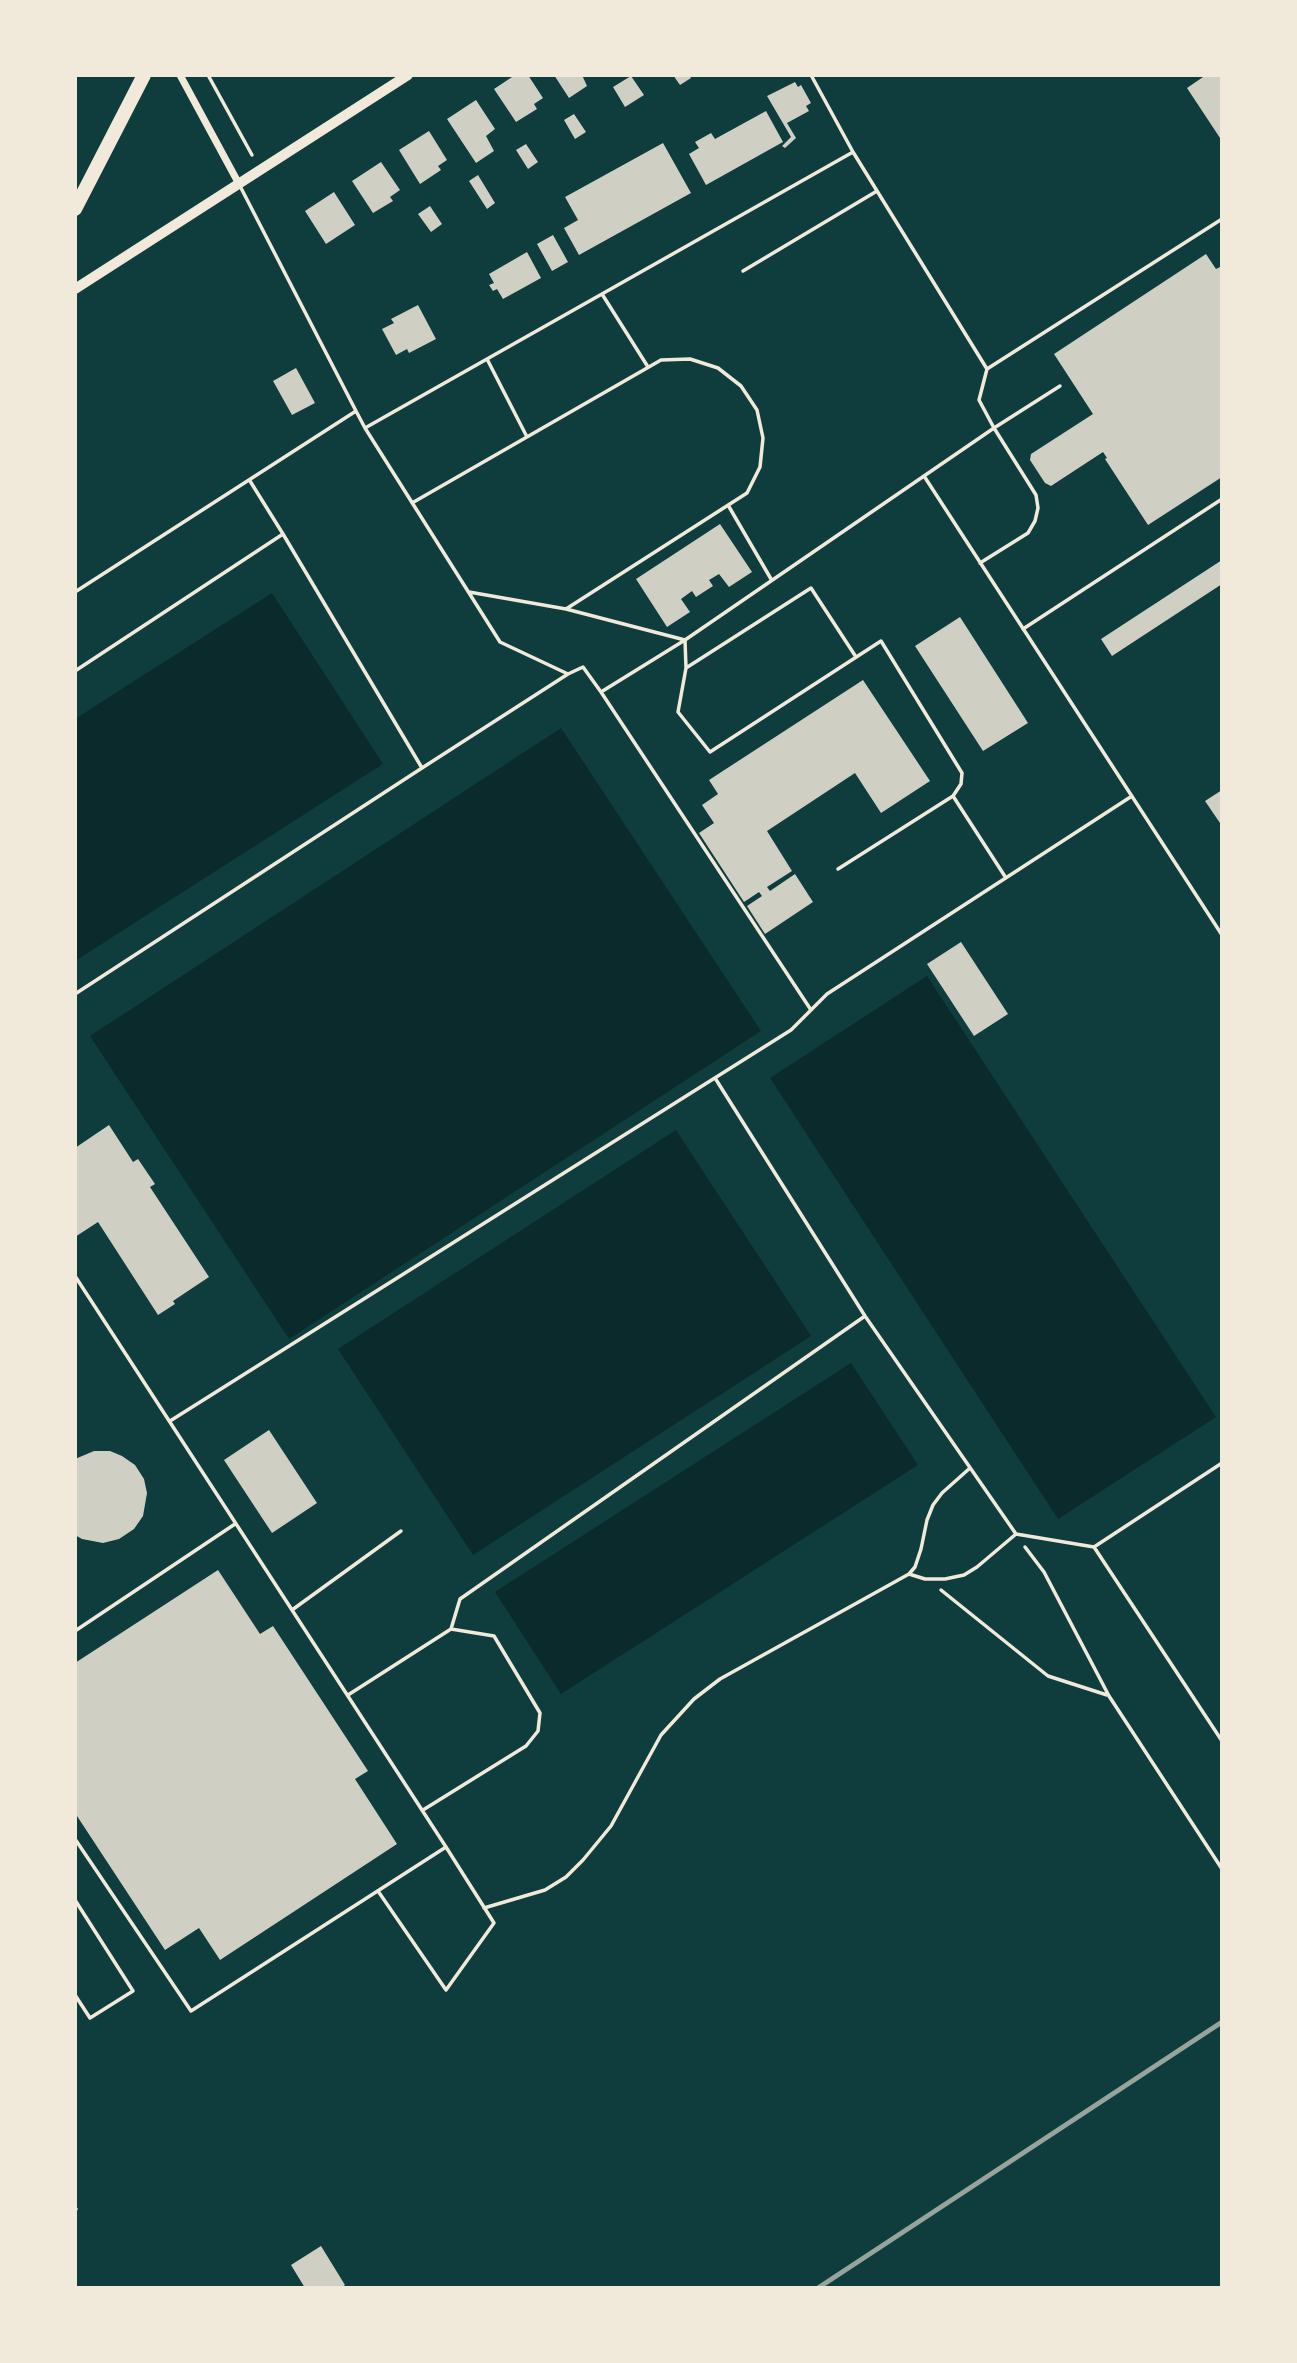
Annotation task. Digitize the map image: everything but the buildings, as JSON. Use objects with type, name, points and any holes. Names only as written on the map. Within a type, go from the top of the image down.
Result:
[{"type":"highway","points":[[75,209],[143,76]]},
{"type":"main road","points":[[75,289],[408,75]]},
{"type":"street","points":[[180,75],[239,184]]},
{"type":"lane","points":[[811,75],[852,152],[987,369]]},
{"type":"lane","points":[[365,428],[852,152]]},
{"type":"lane","points":[[239,184],[365,428],[500,642],[569,674]]},
{"type":"lane","points":[[743,271],[877,191]]},
{"type":"lane","points":[[980,563],[1028,533],[1038,508],[1036,495],[979,400],[987,369],[1222,219]]},
{"type":"lane","points":[[602,294],[648,368]]},
{"type":"lane","points":[[487,359],[527,437]]},
{"type":"lane","points":[[412,503],[662,360],[690,359],[718,368],[741,386],[757,410],[763,438],[760,467],[747,493],[566,609]]},
{"type":"lane","points":[[601,692],[685,640],[923,476],[1060,386]]},
{"type":"lane","points":[[75,592],[356,411]]},
{"type":"lane","points":[[923,476],[1220,928],[1222,935]]},
{"type":"lane","points":[[250,481],[422,768]]},
{"type":"lane","points":[[1023,629],[1222,499]]},
{"type":"lane","points":[[728,505],[771,579]]},
{"type":"lane","points":[[75,671],[283,534]]},
{"type":"lane","points":[[686,668],[811,587],[856,657]]},
{"type":"lane","points":[[469,592],[566,609],[685,640]]},
{"type":"lane","points":[[685,640],[686,668],[678,712],[710,752],[881,641],[962,773],[961,784],[953,796],[838,869]]},
{"type":"lane","points":[[75,994],[422,768],[583,667],[811,1010]]},
{"type":"lane","points":[[953,796],[1006,878]]},
{"type":"lane","points":[[170,1421],[791,1030],[827,994],[1132,796]]},
{"type":"lane","points":[[715,1078],[865,1316],[1016,1534],[1094,1547],[1222,1463]]},
{"type":"lane","points":[[75,1276],[494,1923],[446,1990],[378,1890]]},
{"type":"lane","points":[[348,1695],[451,1629],[460,1599],[865,1316]]},
{"type":"lane","points":[[484,1909],[545,1890],[566,1877],[583,1860],[611,1826],[661,1735],[694,1699],[720,1679],[909,1574],[922,1549],[927,1520],[933,1505],[942,1493],[970,1468]]},
{"type":"lane","points":[[75,1631],[235,1524]]},
{"type":"lane","points":[[292,1609],[401,1531]]},
{"type":"lane","points":[[909,1574],[925,1579],[964,1575],[1016,1534]]},
{"type":"lane","points":[[1094,1547],[1222,1741]]},
{"type":"lane","points":[[423,1810],[526,1746],[533,1740],[541,1722],[540,1713],[494,1636],[451,1629]]},
{"type":"lane","points":[[75,1839],[191,2011],[446,1847]]},
{"type":"lane","points":[[75,1900],[133,1991],[90,2018],[75,1995]]},
{"type":"path","points":[[208,75],[252,155]]},
{"type":"path","points":[[1016,1534],[1044,1572],[1109,1696],[1222,1869]]},
{"type":"path","points":[[925,1579],[958,1602],[1048,1676],[1109,1696]]},
{"type":"water","points":[[272,593],[383,764],[75,961],[75,719]]},
{"type":"water","points":[[561,728],[761,1031],[289,1339],[90,1036]]},
{"type":"water","points":[[927,976],[1216,1417],[1058,1519],[770,1078]]},
{"type":"water","points":[[676,1130],[811,1336],[473,1555],[338,1349]]},
{"type":"water","points":[[851,1363],[918,1465],[561,1694],[495,1592]]},
{"type":"railway","points":[[818,2288],[1222,2022]]}]
